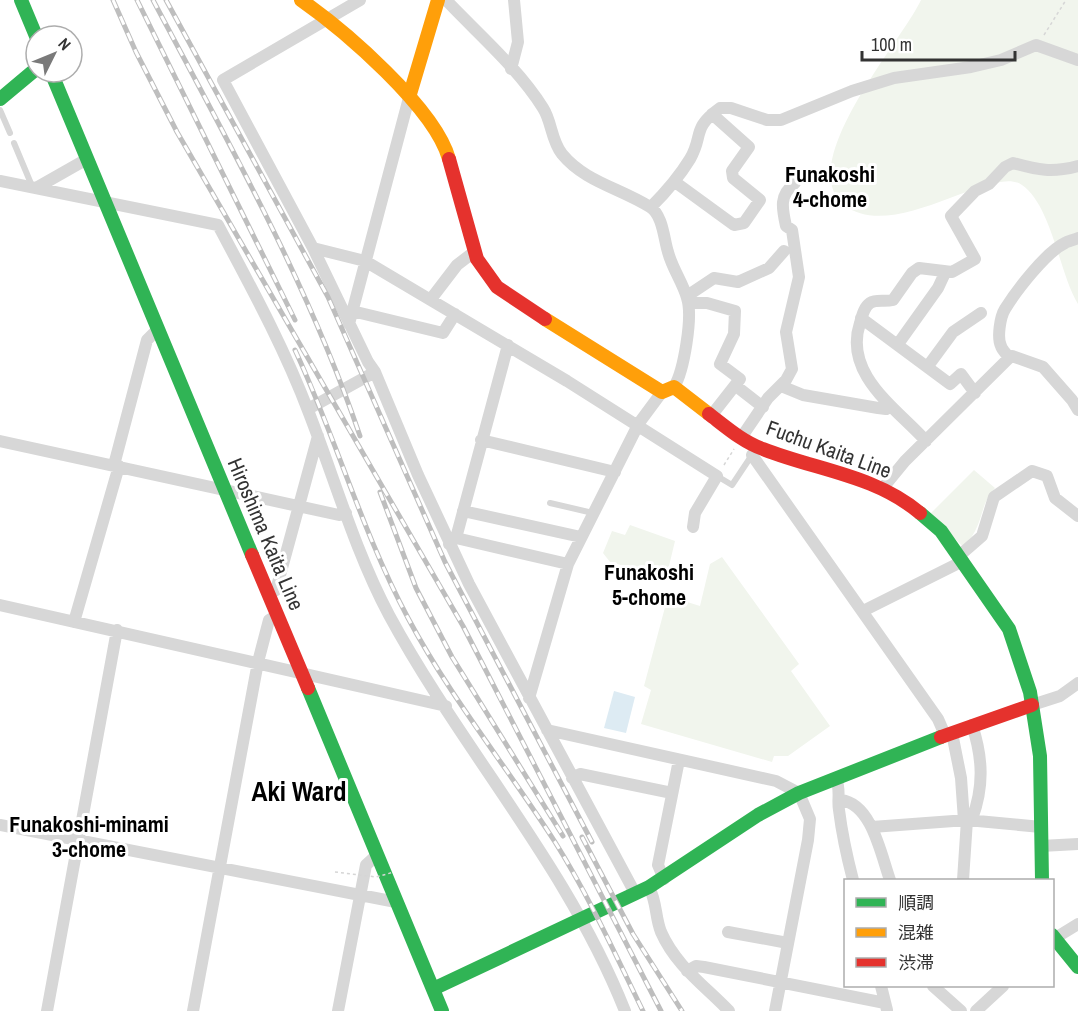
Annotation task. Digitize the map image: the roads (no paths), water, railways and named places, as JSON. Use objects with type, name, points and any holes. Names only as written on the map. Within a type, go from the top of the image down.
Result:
[{"type":"main road","points":[[21,0],[31,24]]},
{"type":"main road","points":[[410,94],[438,0]]},
{"type":"main road","name":"Fuchu Kaita Line","points":[[309,2],[410,94],[421,107],[448,154],[474,252],[486,275],[513,298],[711,416],[755,451],[864,480],[914,508],[941,531],[1009,629],[1032,705],[1040,756],[1042,879]]},
{"type":"main road","points":[[0,99],[24,79]]},
{"type":"main road","name":"Hiroshima Kaita Line","points":[[56,84],[442,1011]]},
{"type":"main road","points":[[433,989],[582,921],[664,879],[758,815],[800,793],[948,734],[1032,705]]},
{"type":"main road","points":[[1054,939],[1078,967]]},
{"type":"street","points":[[360,0],[223,80],[351,317],[453,541],[530,698],[635,893]]},
{"type":"street","points":[[446,0],[511,69],[543,108],[557,147],[571,163],[584,175],[651,207],[665,234],[668,253],[688,300],[689,321],[668,389],[638,428],[568,564],[530,698]]},
{"type":"street","points":[[511,69],[518,42],[514,0]]},
{"type":"street","points":[[651,207],[675,182],[691,157],[701,124],[720,108],[731,108],[767,120],[781,120],[852,91],[894,78],[971,67],[1001,60],[1036,45],[1078,60]]},
{"type":"street","points":[[351,317],[410,94]]},
{"type":"street","points":[[675,182],[734,225],[744,223],[760,200],[733,177],[732,171],[749,147],[712,114]]},
{"type":"street","points":[[34,188],[87,159]]},
{"type":"street","points":[[926,441],[888,405],[859,363],[856,348],[861,318],[868,304],[886,302],[899,295],[912,273],[919,268],[945,273],[952,272],[975,259],[951,216],[975,190],[989,184],[1005,167],[1013,164],[1037,171],[1078,166]]},
{"type":"street","points":[[0,181],[218,225],[273,327],[308,409],[346,513],[389,614],[545,857],[607,968],[625,1011]]},
{"type":"street","points":[[741,438],[792,369],[786,332],[799,277],[792,230],[786,226],[782,203],[785,191],[795,183]]},
{"type":"street","points":[[1009,358],[1000,345],[1004,310],[1015,299],[1024,280],[1065,242],[1078,238]]},
{"type":"street","points":[[313,248],[364,261],[508,345],[717,476],[695,513],[693,527]]},
{"type":"street","points":[[688,300],[714,278],[738,282],[769,268],[784,251]]},
{"type":"street","points":[[431,299],[457,265],[474,252]]},
{"type":"street","points":[[898,344],[938,288],[945,273]]},
{"type":"street","points":[[688,300],[735,311],[734,334],[720,364],[741,379],[711,416]]},
{"type":"street","points":[[928,366],[953,332],[981,313]]},
{"type":"street","points":[[351,317],[443,333],[455,314]]},
{"type":"street","points":[[861,318],[950,384],[961,374],[975,393]]},
{"type":"street","points":[[74,621],[147,340],[158,329]]},
{"type":"street","points":[[453,541],[508,345]]},
{"type":"street","points":[[882,489],[926,441],[1012,356],[1043,367],[1072,399],[1078,410]]},
{"type":"street","points":[[308,409],[375,372]]},
{"type":"street","points":[[736,386],[763,407]]},
{"type":"street","points":[[781,386],[803,395],[886,409],[888,405]]},
{"type":"street","points":[[269,594],[276,590],[318,436]]},
{"type":"street","points":[[481,440],[615,472]]},
{"type":"street","points":[[0,441],[339,515],[346,513]]},
{"type":"street","points":[[755,451],[948,734],[961,778],[968,820],[963,879]]},
{"type":"street","points":[[863,611],[961,558],[982,536],[994,497],[1032,471],[1047,476],[1054,498],[1078,516]]},
{"type":"street","points":[[463,511],[581,537]]},
{"type":"street","points":[[453,541],[568,564]]},
{"type":"street","points":[[0,605],[446,706]]},
{"type":"street","points":[[192,1011],[258,662],[269,620],[276,615]]},
{"type":"street","points":[[47,1011],[117,630]]},
{"type":"street","points":[[1032,705],[1060,696],[1078,683]]},
{"type":"street","points":[[968,820],[981,791],[982,771],[981,756],[972,725]]},
{"type":"street","points":[[547,730],[776,781],[800,793],[810,819],[774,1011]]},
{"type":"street","points":[[664,879],[658,865],[679,760]]},
{"type":"street","points":[[572,778],[580,774],[672,794]]},
{"type":"street","points":[[836,778],[841,800],[838,804],[843,841],[854,879]]},
{"type":"street","points":[[841,800],[852,804],[872,826],[890,879]]},
{"type":"street","points":[[872,826],[968,820],[1041,827]]},
{"type":"street","points":[[0,825],[396,902]]},
{"type":"street","points":[[1041,846],[1078,844]]},
{"type":"street","points":[[339,1011],[366,865],[377,855]]},
{"type":"street","points":[[649,887],[655,898],[658,924],[663,936],[687,971],[729,1011]]},
{"type":"street","points":[[1054,938],[1074,929]]},
{"type":"street","points":[[728,932],[788,943]]},
{"type":"street","points":[[687,971],[696,966],[704,967],[886,1007],[881,987]]},
{"type":"street","points":[[934,987],[961,1011]]},
{"type":"street","points":[[976,1011],[1002,987]]},
{"type":"lane","points":[[0,110],[10,133]]},
{"type":"lane","points":[[14,143],[34,188]]},
{"type":"lane","points":[[717,476],[732,485],[755,451]]},
{"type":"lane","points":[[550,503],[594,513]]},
{"type":"railway","points":[[113,0],[136,52],[177,132],[463,626],[661,1011]]},
{"type":"railway","points":[[137,0],[295,320]]},
{"type":"railway","points":[[153,0],[238,160],[291,268],[316,323],[360,436]]},
{"type":"railway","points":[[166,0],[328,297],[445,562],[592,842]]},
{"type":"railway","points":[[295,350],[363,519],[408,618],[442,676],[537,814],[567,862],[643,1011]]},
{"type":"railway","points":[[380,492],[416,588],[452,657],[563,836]]},
{"type":"railway","points":[[582,837],[633,934],[682,1011]]},
{"type":"district","name":"Funakoshi 4-chome","points":[[830,186]]},
{"type":"district","name":"Funakoshi 5-chome","points":[[649,584]]},
{"type":"district","name":"Aki Ward","points":[[299,791]]},
{"type":"district","name":"Funakoshi-minami 3-chome","points":[[89,836]]}]
